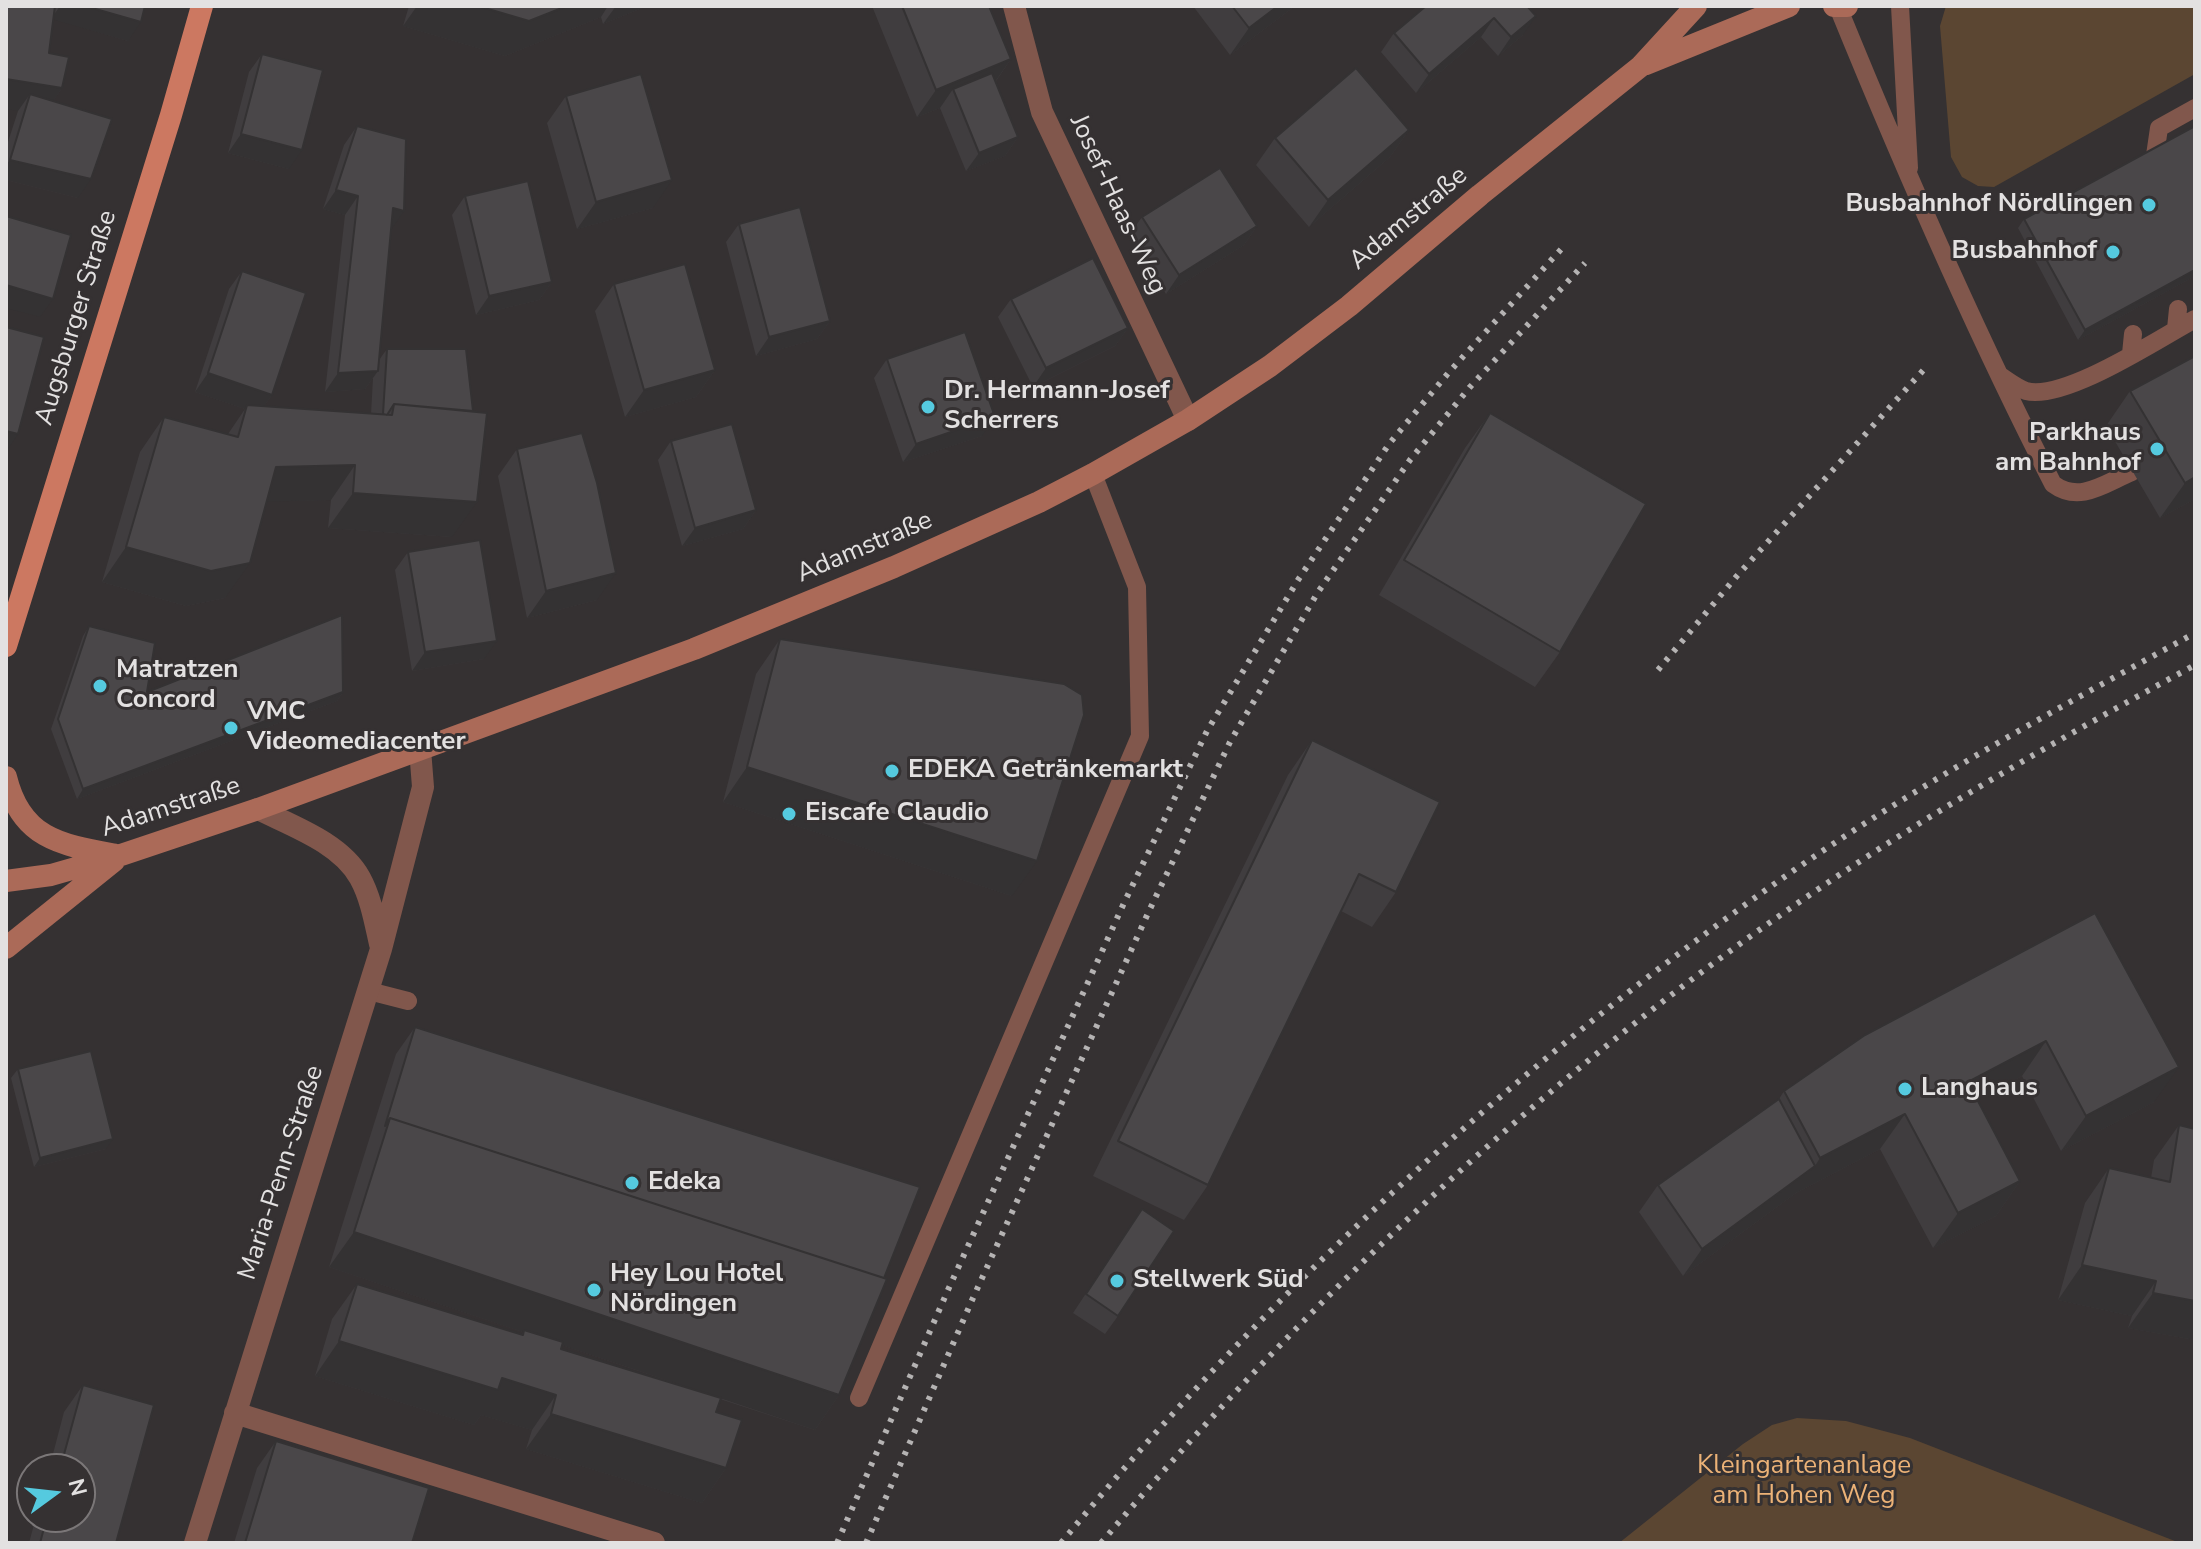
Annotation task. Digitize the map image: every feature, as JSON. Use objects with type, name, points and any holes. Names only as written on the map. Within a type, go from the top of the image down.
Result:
[{"type":"main road","name":"Augsburger Straße","points":[[6,646],[202,6]]},
{"type":"main road","name":"Adamstraße","points":[[6,881],[51,875],[121,855],[258,809],[694,649],[894,567],[1039,502],[1188,420],[1270,366],[1349,306],[1480,195],[1641,66],[1696,6]]},
{"type":"main road","name":"Adamstraße","points":[[1641,66],[1789,6]]},
{"type":"main road","points":[[1836,6],[1847,6]]},
{"type":"main road","points":[[6,777],[15,804],[25,820],[42,835],[69,846],[121,855]]},
{"type":"main road","points":[[6,948],[121,855]]},
{"type":"street","name":"Josef-Haas-Weg","points":[[1014,6],[1042,112],[1188,420]]},
{"type":"street","name":"Maria-Penn-Straße","points":[[195,1543],[381,949],[423,787],[420,749]]},
{"type":"street","name":"Maria-Penn-Straße","points":[[258,809],[320,841],[345,859],[359,876],[369,897],[381,949]]},
{"type":"street","points":[[235,1413],[654,1543]]},
{"type":"lane","points":[[1836,6],[1910,183],[1997,374],[2053,484],[2065,493],[2082,493],[2132,472]]},
{"type":"lane","points":[[1900,6],[1910,183]]},
{"type":"lane","points":[[2152,180],[2159,128],[2195,108]]},
{"type":"lane","points":[[2176,329],[2178,309]]},
{"type":"lane","points":[[1997,374],[2024,390],[2042,392],[2082,380],[2195,319]]},
{"type":"lane","points":[[2131,354],[2133,334]]},
{"type":"lane","points":[[859,1398],[1140,736],[1137,587],[1093,474]]},
{"type":"lane","points":[[369,991],[408,1001]]},
{"type":"green space","points":[[1946,6],[2195,6],[2195,74],[1994,187],[1978,186],[1962,177],[1951,157],[1940,26]]},
{"type":"green space","name":"Kleingartenanlage am Hohen Weg","points":[[1797,1418],[1846,1421],[1910,1438],[2180,1543],[1619,1543],[1743,1444],[1772,1425]]},
{"type":"building","points":[[6,6],[55,6],[49,53],[69,57],[62,88],[6,79]]},
{"type":"building","points":[[85,6],[145,6],[141,22]]},
{"type":"building","points":[[478,6],[567,6],[529,21]]},
{"type":"building","points":[[902,6],[989,6],[1011,59],[936,90]]},
{"type":"building","points":[[1232,6],[1278,6],[1249,28]]},
{"type":"building","points":[[1426,6],[1527,6],[1536,16],[1511,37],[1494,18],[1429,74],[1394,33]]},
{"type":"building","points":[[262,54],[323,70],[302,150],[241,134]]},
{"type":"building","points":[[1356,68],[1409,130],[1328,200],[1275,138]]},
{"type":"building","points":[[992,73],[1018,137],[979,153],[953,89]]},
{"type":"building","points":[[641,74],[672,180],[596,202],[566,96]]},
{"type":"building","points":[[30,94],[112,119],[91,179],[10,160]]},
{"type":"building","points":[[357,126],[406,139],[404,211],[393,208],[378,371],[338,373],[358,196],[336,190]]},
{"type":"building","name":"Busbahnhof","points":[[2195,126],[2195,270],[2085,330],[2024,219]]},
{"type":"building","points":[[1220,168],[1257,226],[1179,275],[1142,217]]},
{"type":"building","points":[[528,181],[552,282],[489,296],[465,196]]},
{"type":"building","points":[[800,207],[830,321],[769,337],[739,224]]},
{"type":"building","points":[[6,216],[71,235],[53,299],[6,285]]},
{"type":"building","points":[[1093,258],[1128,328],[1046,368],[1011,299]]},
{"type":"building","points":[[685,264],[715,370],[644,390],[614,284]]},
{"type":"building","points":[[242,271],[306,293],[272,395],[208,373]]},
{"type":"building","points":[[6,327],[44,337],[18,434],[6,431]]},
{"type":"building","name":"Dr. Hermann-Josef Scherrers","points":[[965,332],[995,417],[916,444],[887,359]]},
{"type":"building","points":[[387,349],[466,349],[473,411],[394,404],[387,415],[383,414]]},
{"type":"building","points":[[2195,356],[2195,477],[2185,483],[2130,391]]},
{"type":"building","points":[[394,404],[487,413],[477,502],[353,493],[355,465],[276,467],[250,563],[211,571],[126,547],[164,417],[238,437],[247,405],[392,415]]},
{"type":"building","points":[[1490,413],[1646,504],[1560,652],[1404,560]]},
{"type":"building","points":[[732,424],[756,510],[695,528],[671,441]]},
{"type":"building","points":[[582,433],[597,483],[616,573],[546,591],[517,449]]},
{"type":"building","points":[[480,540],[497,641],[425,652],[408,552]]},
{"type":"building","points":[[342,615],[343,692],[83,789],[58,719],[89,626],[155,643],[147,692]]},
{"type":"building","name":"EDEKA Getränkemarkt","points":[[780,639],[1064,684],[1082,695],[1084,715],[1037,861],[747,767]]},
{"type":"building","points":[[1312,740],[1440,802],[1396,892],[1359,874],[1208,1185],[1118,1141]]},
{"type":"building","name":"Langhaus","points":[[2095,913],[2179,1067],[2086,1116],[2046,1041],[1968,1082],[2020,1181],[1958,1213],[1905,1114],[1820,1158],[1784,1091],[1865,1035]]},
{"type":"building","name":"Edeka","points":[[415,1027],[920,1187],[884,1278],[390,1118],[385,1126]]},
{"type":"building","points":[[91,1051],[113,1139],[40,1158],[18,1069]]},
{"type":"building","points":[[1779,1099],[1815,1166],[1702,1249],[1658,1185]]},
{"type":"building","name":"Hey Lou Hotel Nördingen","points":[[390,1118],[887,1279],[839,1395],[354,1232]]},
{"type":"building","points":[[2179,1125],[2195,1129],[2195,1301],[2153,1293],[2156,1281],[2082,1265],[2109,1168],[2170,1182]]},
{"type":"building","name":"Stellwerk Süd","points":[[1142,1209],[1174,1231],[1118,1316],[1086,1294]]},
{"type":"building","points":[[357,1284],[523,1335],[524,1330],[563,1342],[561,1349],[721,1398],[716,1412],[742,1420],[726,1468],[551,1414],[556,1395],[502,1378],[498,1390],[339,1341]]},
{"type":"building","points":[[83,1385],[154,1405],[116,1543],[40,1543],[43,1533],[96,1533],[96,1453],[64,1453]]},
{"type":"building","points":[[276,1441],[429,1488],[412,1543],[245,1543]]},
{"type":"railway","points":[[837,1543],[1124,903],[1207,731],[1298,580],[1389,444],[1450,371],[1565,245]]},
{"type":"railway","points":[[866,1543],[973,1298],[1149,911],[1230,742],[1318,592],[1410,460],[1470,387],[1585,263]]},
{"type":"railway","points":[[1658,670],[1736,577],[1928,365]]},
{"type":"railway","points":[[1061,1543],[1225,1357],[1312,1269],[1403,1183],[1591,1022],[1790,873],[1888,808],[2195,633]]},
{"type":"railway","points":[[1101,1543],[1180,1452],[1347,1278],[1434,1194],[1617,1037],[1713,964],[1857,863],[2000,775],[2195,665]]},
{"type":"place","name":"Busbahnhof Nördlingen","points":[[2149,205]]},
{"type":"place","name":"Busbahnhof","points":[[2113,252]]},
{"type":"place","name":"Dr. Hermann-Josef Scherrers","points":[[928,407]]},
{"type":"place","name":"Parkhaus am Bahnhof","points":[[2157,449]]},
{"type":"place","name":"Matratzen Concord","points":[[100,686]]},
{"type":"place","name":"VMC Videomediacenter","points":[[231,728]]},
{"type":"place","name":"EDEKA Getränkemarkt","points":[[892,771]]},
{"type":"place","name":"Eiscafe Claudio","points":[[789,814]]},
{"type":"place","name":"Langhaus","points":[[1905,1089]]},
{"type":"place","name":"Edeka","points":[[632,1183]]},
{"type":"place","name":"Stellwerk Süd","points":[[1117,1281]]},
{"type":"place","name":"Hey Lou Hotel Nördingen","points":[[594,1290]]}]
